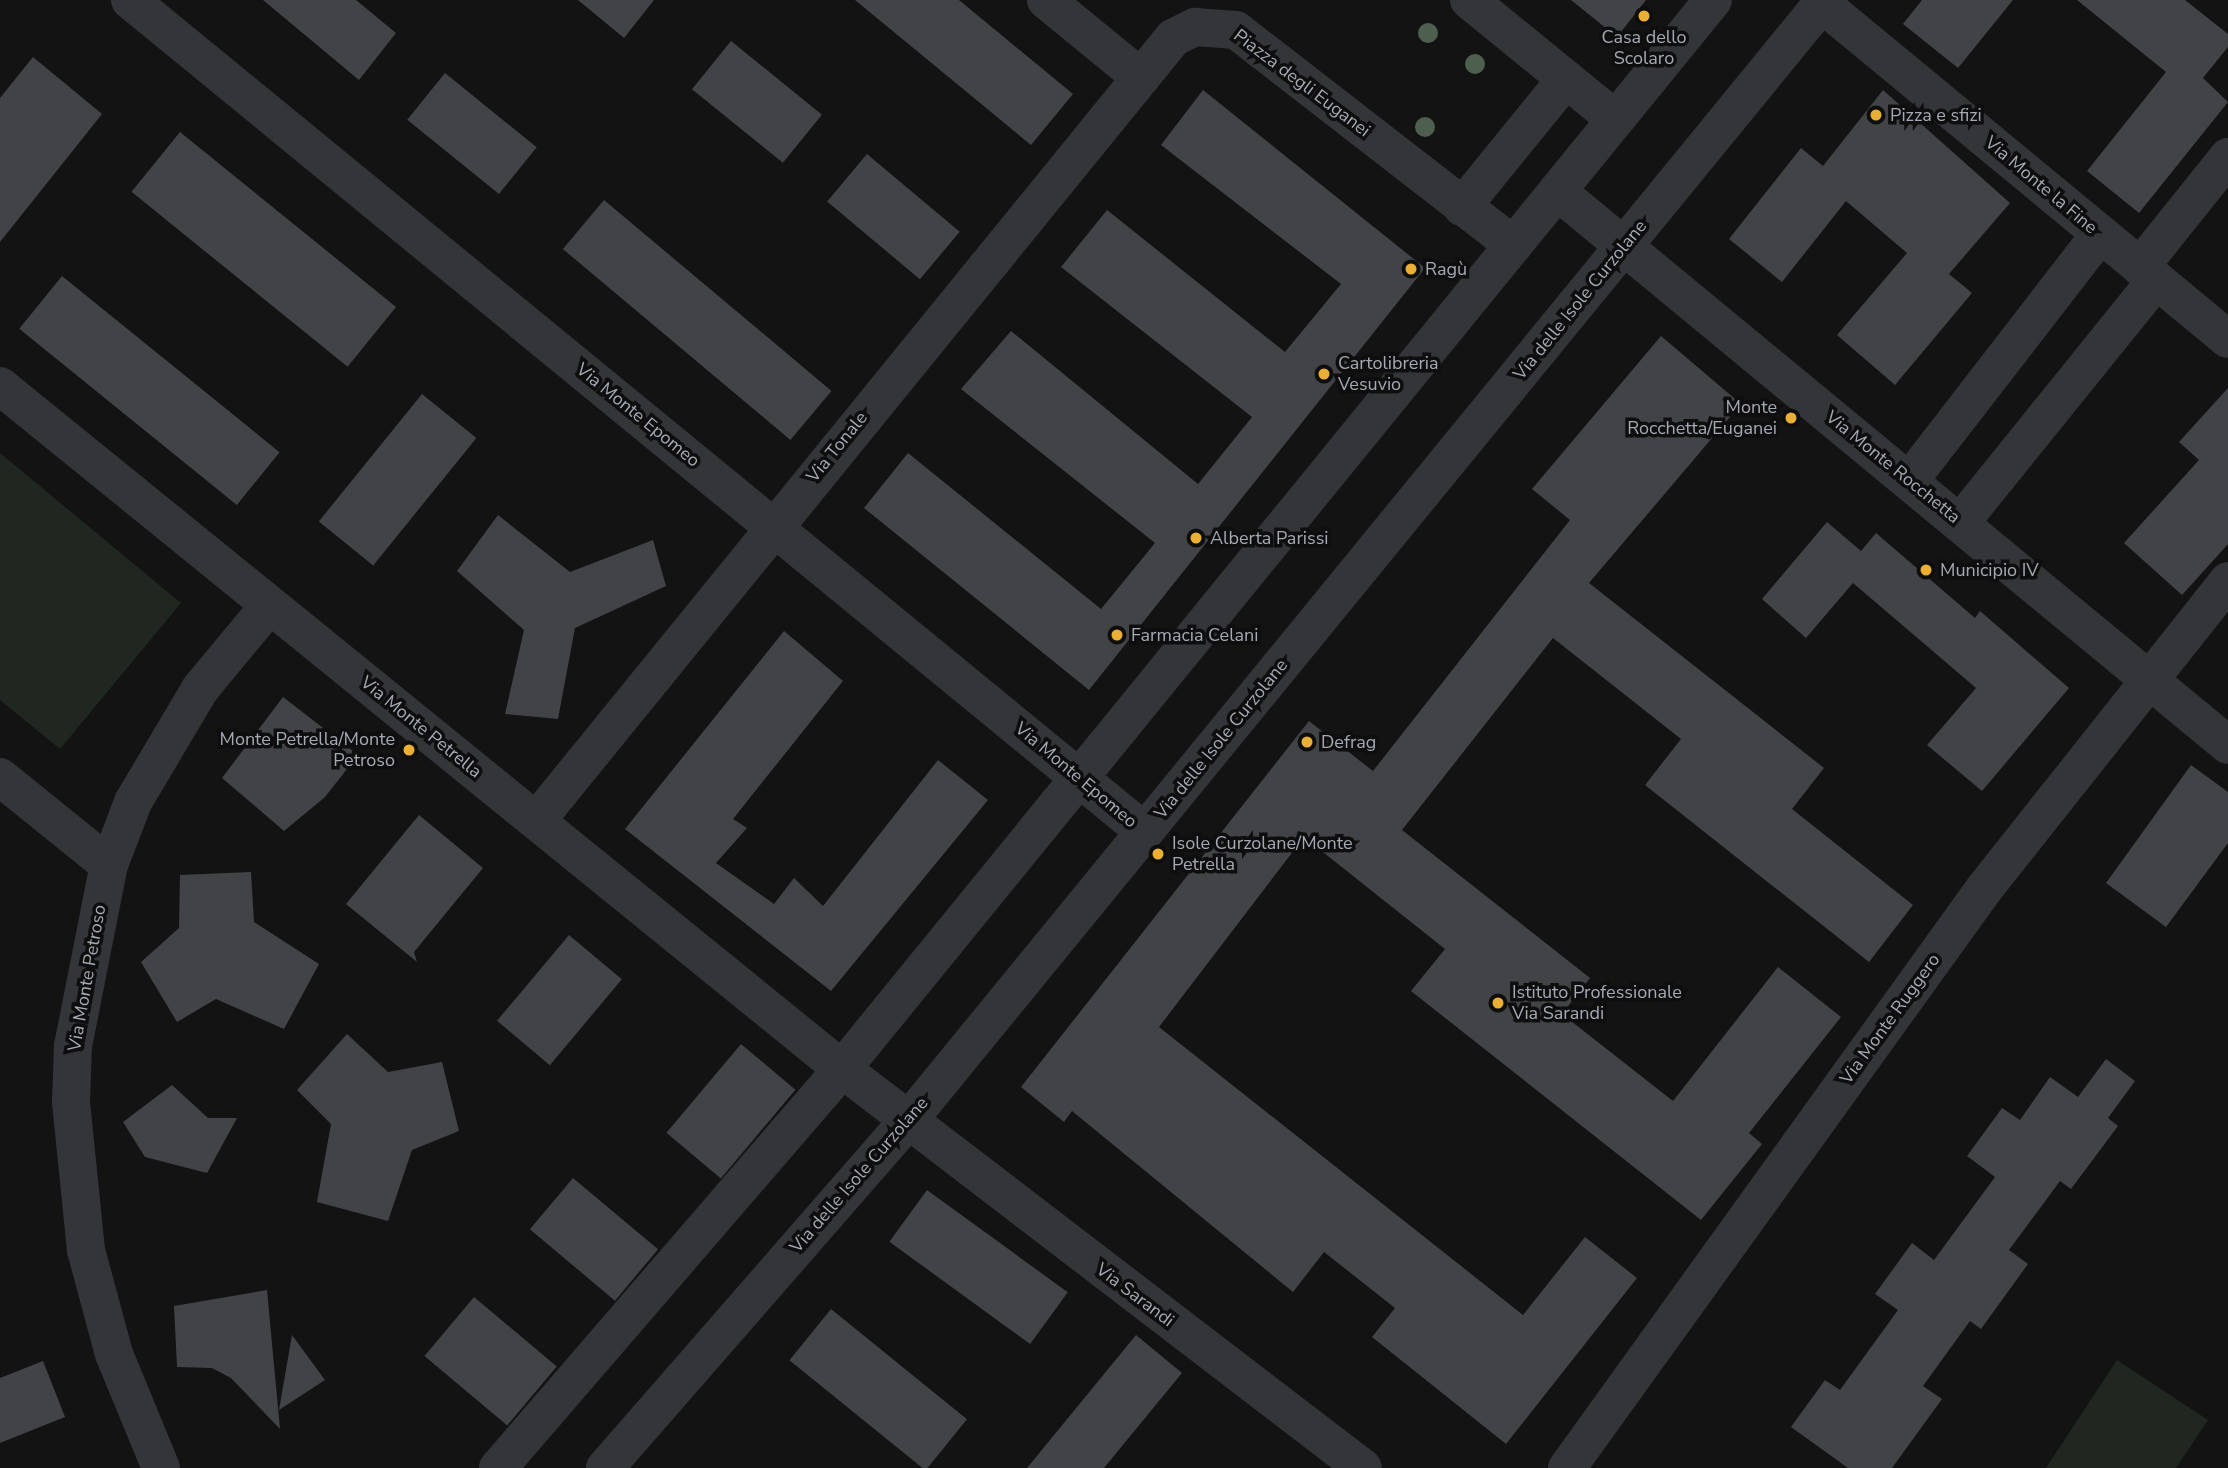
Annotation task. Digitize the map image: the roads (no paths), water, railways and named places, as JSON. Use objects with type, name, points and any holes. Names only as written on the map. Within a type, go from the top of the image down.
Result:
[{"type":"street","name":"Via Monte Epomeo","points":[[130,0],[1144,832]]},
{"type":"street","points":[[1046,0],[1139,76]]},
{"type":"street","points":[[1469,0],[1615,119]]},
{"type":"street","points":[[498,1468],[842,1069],[1713,0]]},
{"type":"street","name":"Via Monte la Fine","points":[[1823,2],[2228,339]]},
{"type":"street","name":"Via delle Isole Curzolane","points":[[605,1468],[908,1121],[1823,2]]},
{"type":"street","name":"Piazza degli Euganei","points":[[1139,76],[1165,45],[1185,31],[1236,30],[1513,245]]},
{"type":"street","name":"Via Tonale","points":[[537,820],[1139,76]]},
{"type":"street","points":[[1462,207],[1566,79]]},
{"type":"street","points":[[1961,522],[2148,273],[2228,157]]},
{"type":"street","name":"Via Monte Rocchetta","points":[[1557,191],[2228,745]]},
{"type":"street","points":[[1910,480],[2100,234]]},
{"type":"street","name":"Via Monte Petrella","points":[[0,386],[842,1069]]},
{"type":"street","name":"Via Monte Ruggero","points":[[1567,1468],[1984,889],[2228,581]]},
{"type":"street","name":"Via Monte Petroso","points":[[161,1468],[99,1309],[76,1174],[73,1046],[109,865],[162,748],[200,690],[269,606]]},
{"type":"street","points":[[0,777],[109,865]]},
{"type":"street","name":"Via Sarandi","points":[[842,1069],[1363,1468]]},
{"type":"place","name":"Casa dello Scolaro","points":[[1644,16]]},
{"type":"place","name":"Pizza e sfizi","points":[[1876,115]]},
{"type":"place","name":"Ragù","points":[[1411,269]]},
{"type":"place","name":"Cartolibreria Vesuvio","points":[[1324,374]]},
{"type":"place","name":"Monte Rocchetta/Euganei","points":[[1791,418]]},
{"type":"place","name":"Alberta Parissi","points":[[1196,538]]},
{"type":"place","name":"Municipio IV","points":[[1926,570]]},
{"type":"place","name":"Farmacia Celani","points":[[1117,635]]},
{"type":"place","name":"Defrag","points":[[1307,742]]},
{"type":"place","name":"Monte Petrella/Monte Petroso","points":[[409,750]]},
{"type":"place","name":"Isole Curzolane/Monte Petrella","points":[[1158,854]]},
{"type":"place","name":"Istituto Professionale Via Sarandi","points":[[1498,1003]]}]
